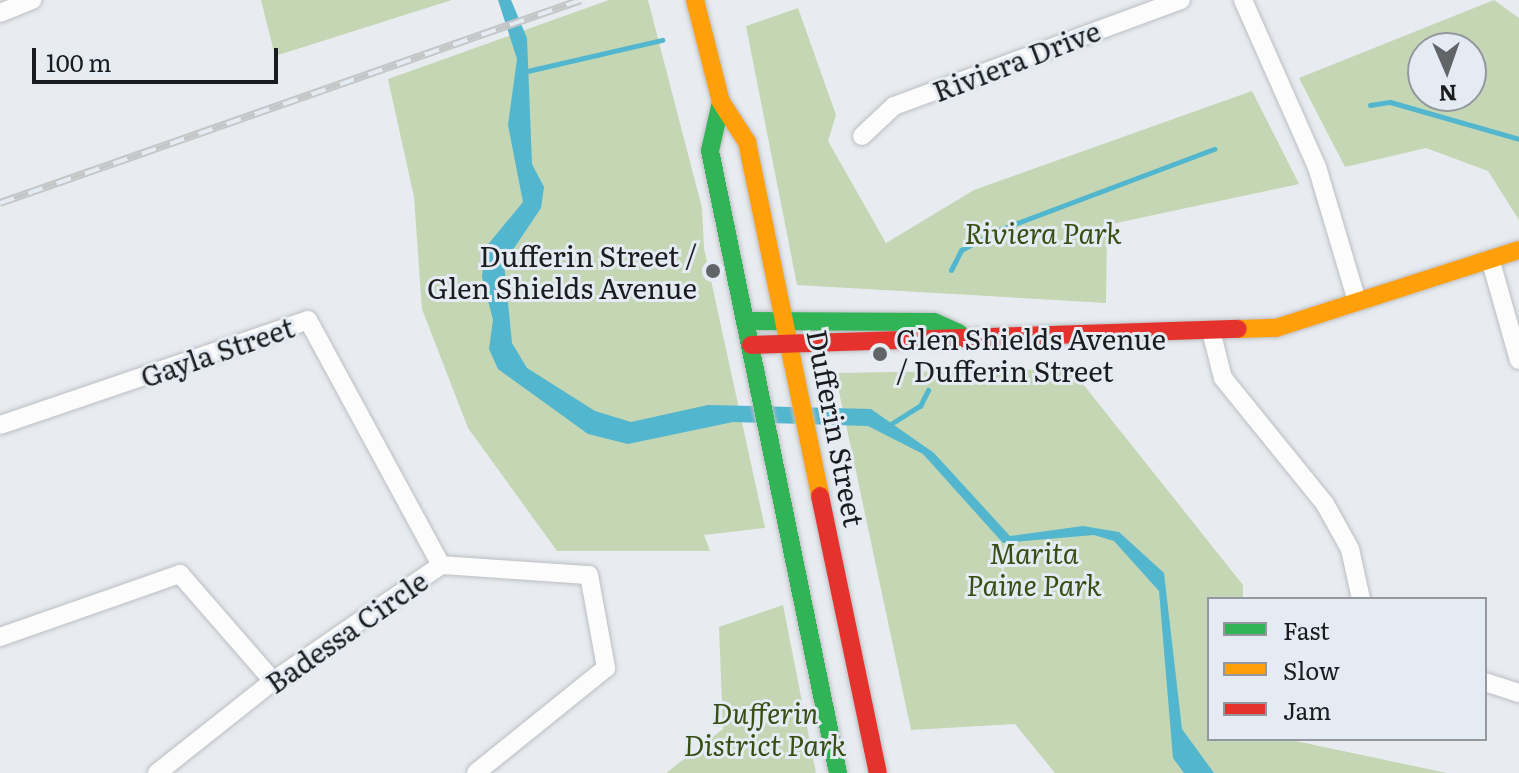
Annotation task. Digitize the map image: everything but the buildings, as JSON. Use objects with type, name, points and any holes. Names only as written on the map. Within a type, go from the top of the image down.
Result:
[{"type":"main road","name":"Dufferin Street","points":[[695,0],[721,102],[747,142],[799,373],[878,773]]},
{"type":"main road","name":"Dufferin Street","points":[[721,102],[710,151],[838,773]]},
{"type":"main road","points":[[751,345],[931,344],[959,333],[1212,335],[1276,328],[1491,262],[1519,250]]},
{"type":"main road","points":[[746,321],[934,322],[959,333]]},
{"type":"street","points":[[0,13],[32,0]]},
{"type":"street","name":"Riviera Drive","points":[[862,136],[894,106],[1181,0]]},
{"type":"street","points":[[1243,0],[1317,167],[1357,301]]},
{"type":"street","points":[[1491,262],[1519,360]]},
{"type":"street","name":"Gayla Street","points":[[0,425],[308,320],[441,565]]},
{"type":"street","points":[[1212,335],[1223,378],[1338,526],[1360,597]]},
{"type":"street","name":"Badessa Circle","points":[[157,773],[273,681],[441,565],[589,575],[606,668],[476,773]]},
{"type":"street","points":[[0,637],[180,574],[273,681]]},
{"type":"street","points":[[1487,683],[1519,693]]},
{"type":"green space","points":[[261,0],[452,0],[275,56]]},
{"type":"green space","points":[[609,0],[648,0],[702,208],[704,248],[765,528],[704,535],[710,551],[557,551],[468,428],[422,309],[414,197],[388,79]]},
{"type":"green space","points":[[1494,0],[1519,18],[1519,220],[1488,171],[1426,148],[1345,167],[1299,78],[1407,35],[1407,112],[1487,112],[1487,32],[1414,32]]},
{"type":"green space","name":"Riviera Park","points":[[798,8],[836,115],[828,141],[886,243],[974,190],[1252,91],[1299,184],[1107,225],[1106,303],[797,285],[746,26]]},
{"type":"green space","name":"Marita Paine Park","points":[[1071,369],[1243,585],[1243,597],[1207,597],[1207,741],[1295,741],[1447,773],[1055,773],[1015,724],[911,730],[835,373]]},
{"type":"green space","name":"Dufferin District Park","points":[[783,605],[816,773],[666,773],[723,729],[719,627]]},
{"type":"water","points":[[498,0],[511,0],[527,38],[532,164],[544,187],[541,208],[504,263],[512,343],[527,368],[595,411],[631,422],[708,405],[871,409],[934,453],[1010,536],[1083,526],[1119,532],[1164,573],[1182,729],[1214,773],[1184,773],[1173,758],[1159,591],[1114,541],[1094,535],[1003,543],[923,454],[868,426],[733,422],[628,444],[588,434],[498,369],[489,349],[493,320],[482,277],[485,248],[523,202],[508,125],[517,59]]},
{"type":"waterway","points":[[523,72],[662,40]]},
{"type":"waterway","points":[[1370,105],[1390,102],[1519,139]]},
{"type":"waterway","points":[[951,270],[961,250],[1001,229],[1214,149]]},
{"type":"waterway","points":[[889,425],[920,406],[928,390]]},
{"type":"railway","points":[[0,203],[581,0]]},
{"type":"traffic: fast","points":[[721,102],[710,151],[838,773]]},
{"type":"traffic: fast","points":[[746,321],[934,322],[959,333]]},
{"type":"traffic: slow","points":[[695,0],[721,102],[747,142],[820,496]]},
{"type":"traffic: slow","points":[[1238,329],[1276,328],[1519,250]]},
{"type":"traffic: jam","points":[[751,345],[1238,329]]},
{"type":"traffic: jam","points":[[820,496],[878,773]]},
{"type":"place","name":"Dufferin Street / Glen Shields Avenue","points":[[713,271]]},
{"type":"place","name":"Glen Shields Avenue / Dufferin Street","points":[[880,354]]}]
